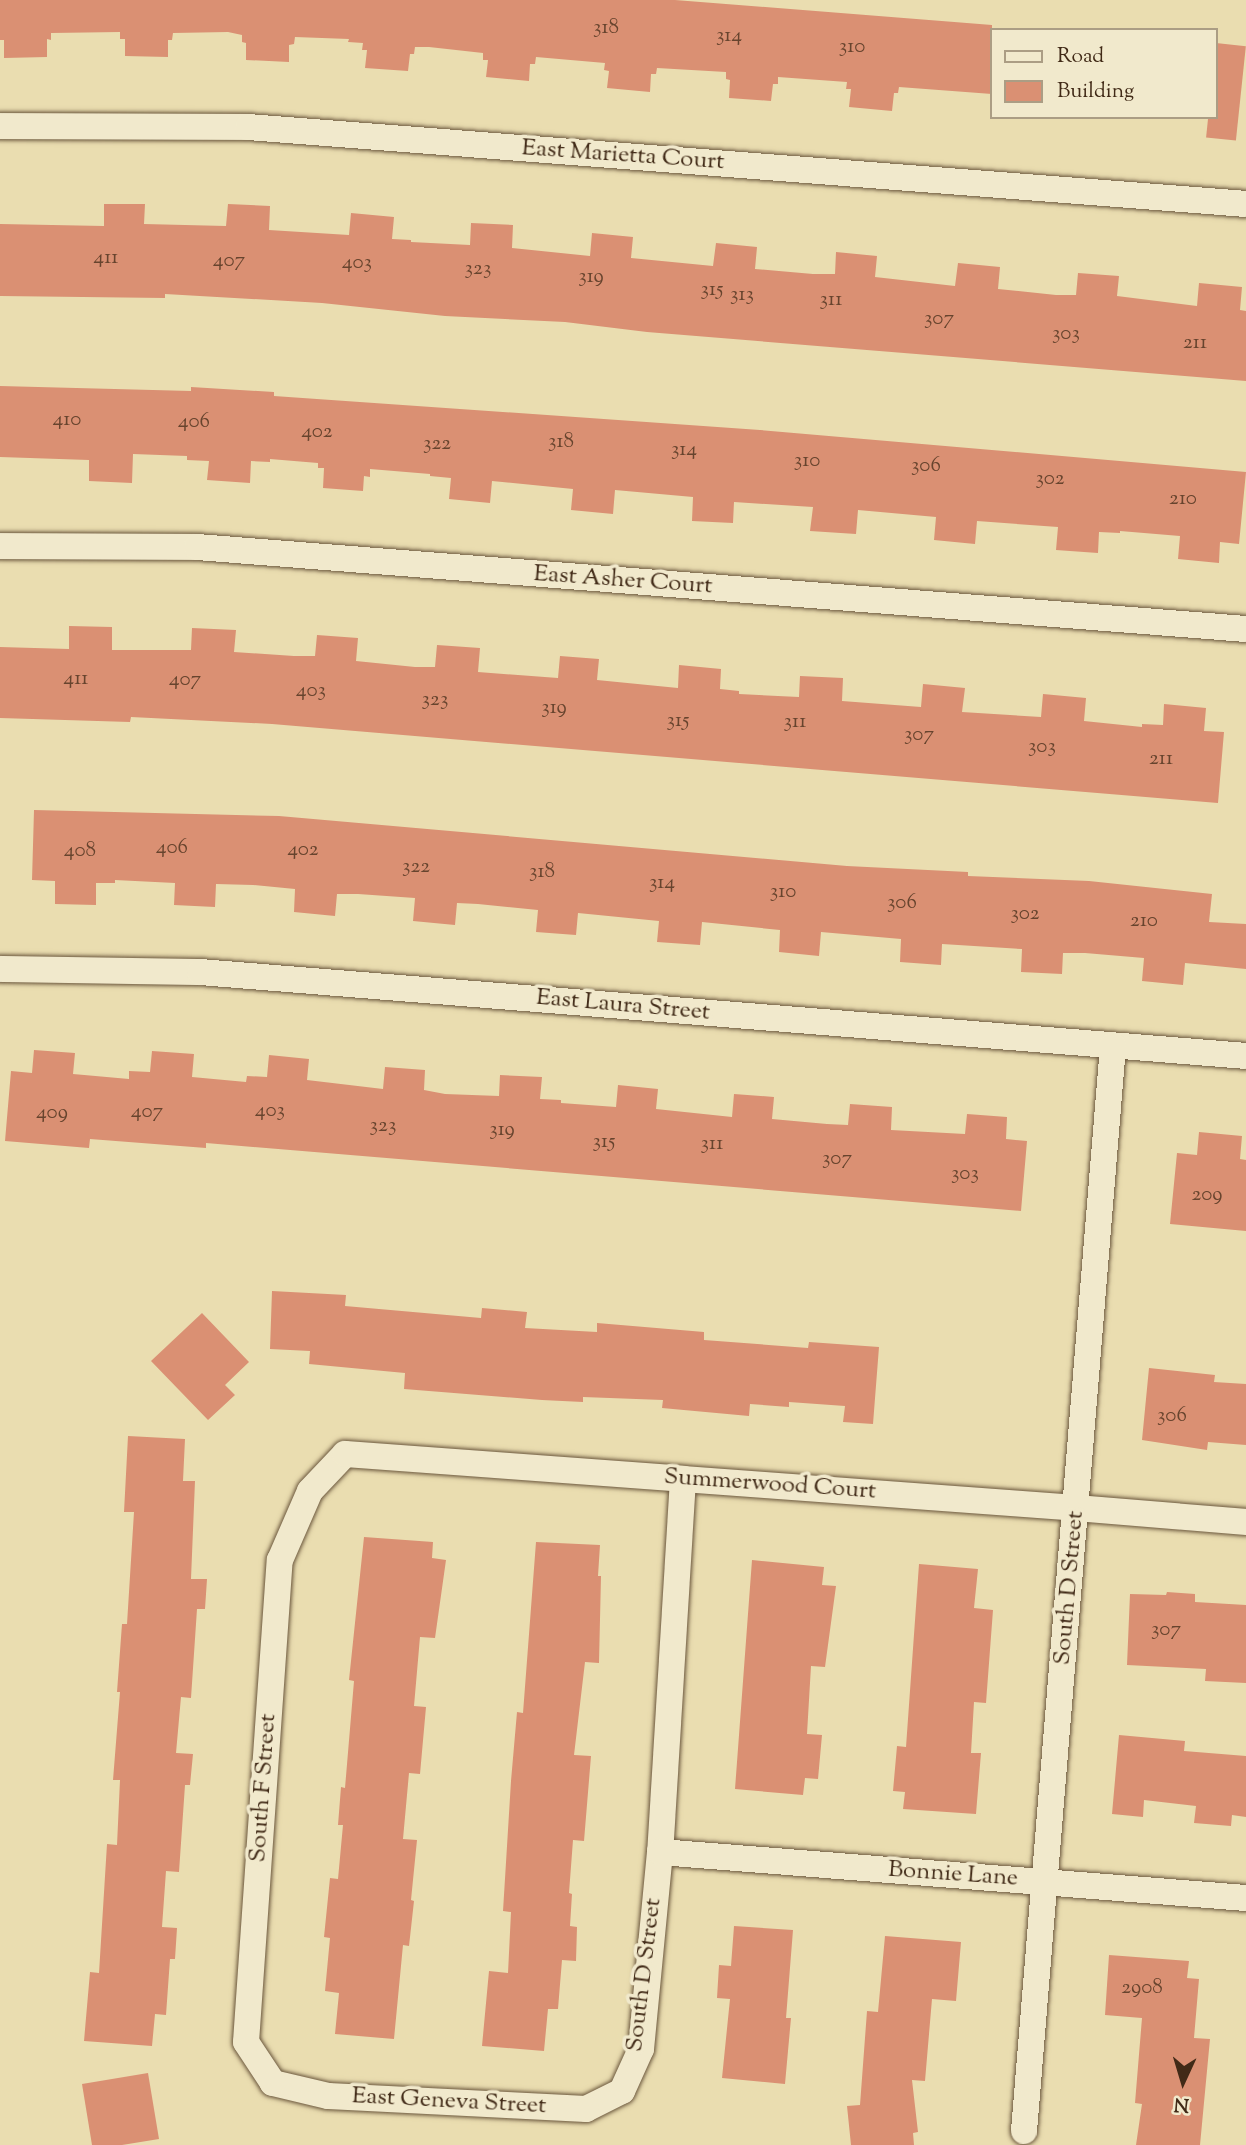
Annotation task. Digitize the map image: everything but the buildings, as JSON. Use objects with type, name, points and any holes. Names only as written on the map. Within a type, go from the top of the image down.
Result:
[{"type":"street","name":"East Marietta Court","points":[[0,126],[248,127],[1246,204]]},
{"type":"street","name":"East Asher Court","points":[[0,546],[197,547],[1246,629]]},
{"type":"street","name":"East Laura Street","points":[[0,970],[200,972],[1246,1056]]},
{"type":"street","name":"South D Street","points":[[1024,2131],[1113,1046]]},
{"type":"street","name":"Summerwood Court","points":[[310,1491],[345,1454],[1246,1522]]},
{"type":"street","name":"South D Street","points":[[622,2091],[641,2049],[660,1852],[683,1479]]},
{"type":"street","name":"South F Street","points":[[273,2083],[246,2042],[280,1560],[310,1491]]},
{"type":"street","name":"Bonnie Lane","points":[[660,1852],[1246,1898]]},
{"type":"street","name":"East Geneva Street","points":[[273,2083],[328,2095],[586,2109],[622,2091]]}]
